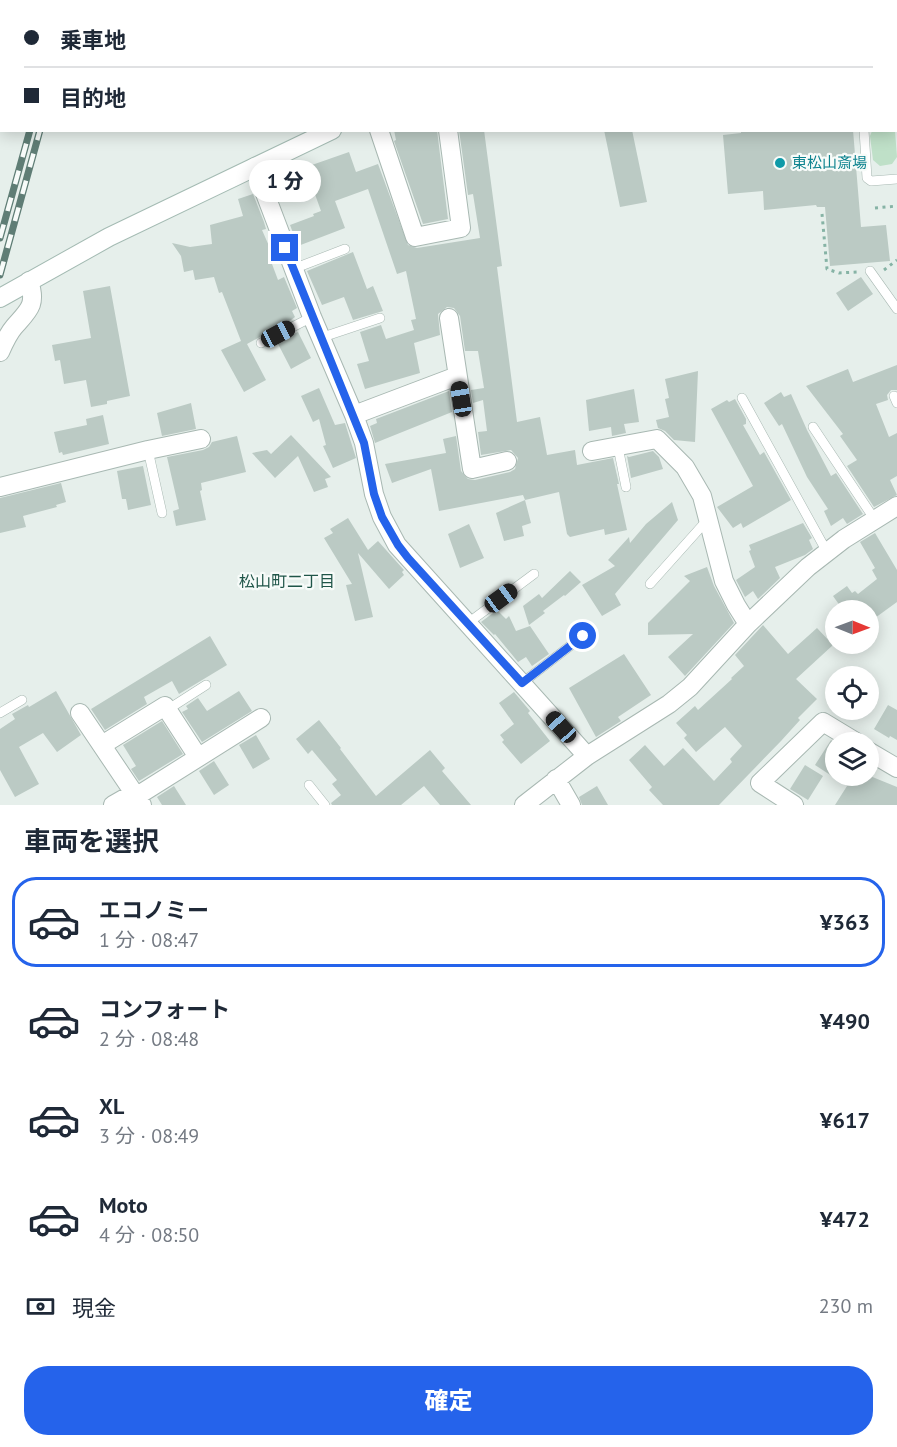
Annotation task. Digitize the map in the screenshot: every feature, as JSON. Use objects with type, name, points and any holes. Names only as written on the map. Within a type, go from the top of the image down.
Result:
[{"type":"street","points":[[0,298],[109,237],[328,132]]},
{"type":"street","points":[[380,132],[415,237],[461,228],[448,132]]},
{"type":"street","points":[[255,167],[320,338],[354,415],[364,443],[374,494],[382,517],[398,545],[587,756]]},
{"type":"street","points":[[0,352],[7,337],[31,306],[32,289],[29,281]]},
{"type":"street","points":[[449,318],[472,469],[507,461]]},
{"type":"street","points":[[354,415],[457,376]]},
{"type":"street","points":[[0,487],[201,439]]},
{"type":"street","points":[[592,451],[657,439],[685,467],[702,496],[724,580],[748,624]]},
{"type":"street","points":[[524,805],[587,756],[669,704],[690,687],[748,624],[808,567],[844,539],[897,506]]},
{"type":"street","points":[[102,745],[165,706],[198,757]]},
{"type":"street","points":[[80,713],[138,798]]},
{"type":"street","points":[[113,805],[138,798],[261,718]]},
{"type":"street","points":[[794,805],[760,783],[823,722],[840,732]]},
{"type":"street","points":[[879,757],[897,768]]},
{"type":"street","points":[[556,779],[571,805]]},
{"type":"lane","points":[[864,132],[867,178],[871,181],[897,179]]},
{"type":"lane","points":[[293,268],[345,249]]},
{"type":"lane","points":[[870,271],[897,309]]},
{"type":"lane","points":[[261,343],[312,317]]},
{"type":"lane","points":[[320,338],[380,318]]},
{"type":"lane","points":[[742,398],[827,552]]},
{"type":"lane","points":[[813,427],[875,520]]},
{"type":"lane","points":[[618,447],[626,487]]},
{"type":"lane","points":[[148,450],[162,513]]},
{"type":"lane","points":[[650,584],[709,519]]},
{"type":"lane","points":[[468,623],[534,574]]},
{"type":"lane","points":[[522,683],[583,636]]},
{"type":"lane","points":[[167,710],[206,685]]},
{"type":"lane","points":[[0,713],[22,700]]},
{"type":"lane","points":[[309,785],[325,805]]},
{"type":"path","points":[[875,208],[897,206]]},
{"type":"path","points":[[822,214],[827,268],[839,273],[883,271],[897,260]]},
{"type":"green space","points":[[872,132],[895,132],[897,157],[892,164],[880,166],[873,160]]},
{"type":"building","points":[[394,132],[437,132],[448,219],[423,224],[394,141],[396,140]]},
{"type":"building","points":[[459,132],[484,132],[502,266],[497,267],[517,422],[540,417],[547,455],[575,450],[577,465],[613,458],[627,530],[605,535],[604,529],[570,537],[567,534],[559,492],[525,500],[523,495],[439,511],[431,469],[392,483],[385,464],[446,453],[443,439],[456,436],[461,471],[468,479],[475,480],[515,469],[518,458],[511,450],[481,455],[478,432],[487,431],[483,400],[473,403],[471,390],[484,388],[478,351],[465,351],[460,316],[454,308],[447,307],[438,314],[440,335],[414,343],[420,373],[365,389],[357,364],[369,361],[360,332],[381,325],[386,339],[414,330],[411,320],[416,319],[406,271],[397,274],[368,189],[335,201],[345,228],[298,246],[290,225],[321,211],[312,186],[316,185],[309,166],[349,152],[356,172],[378,164],[408,245],[417,248],[480,238],[473,194],[468,195]]},
{"type":"building","points":[[604,132],[632,132],[647,202],[620,207]]},
{"type":"building","name":"東松山斎場","points":[[853,132],[861,227],[886,225],[890,261],[830,266],[825,207],[816,205],[764,210],[763,191],[728,194],[723,135]]},
{"type":"building","points":[[253,194],[264,222],[266,229],[262,230],[273,255],[269,256],[278,280],[284,277],[297,308],[292,311],[295,317],[291,320],[247,344],[266,380],[244,392],[221,350],[241,341],[222,292],[219,293],[214,277],[195,280],[193,270],[184,272],[181,256],[172,243],[190,247],[212,244],[210,225],[243,216],[238,199]]},
{"type":"building","points":[[353,252],[367,289],[373,286],[383,311],[353,320],[344,297],[322,305],[307,271]]},
{"type":"building","points":[[861,277],[873,294],[848,311],[836,293]]},
{"type":"building","points":[[110,286],[130,396],[91,407],[86,380],[64,384],[60,360],[55,361],[52,345],[91,338],[83,291]]},
{"type":"building","points":[[298,332],[311,358],[291,369],[277,342]]},
{"type":"building","points":[[897,365],[897,390],[891,390],[887,395],[888,400],[876,404],[889,437],[897,433],[897,476],[890,480],[897,495],[874,507],[847,466],[857,460],[840,436],[843,434],[806,386],[848,369],[853,382]]},
{"type":"building","points":[[698,371],[695,442],[674,440],[658,428],[656,420],[669,417],[665,399],[669,398],[665,379]]},
{"type":"building","points":[[319,388],[335,425],[345,423],[356,458],[333,468],[323,446],[326,445],[319,419],[313,422],[301,396]]},
{"type":"building","points":[[634,389],[639,422],[624,424],[626,433],[612,436],[611,427],[589,431],[586,400]]},
{"type":"building","points":[[449,391],[452,412],[375,443],[370,426],[377,423],[376,419]]},
{"type":"building","points":[[781,392],[784,397],[791,394],[831,476],[836,473],[863,514],[847,524],[843,518],[831,526],[824,511],[828,509],[807,477],[782,424],[779,426],[764,403]]},
{"type":"building","points":[[735,399],[746,419],[746,424],[743,425],[760,455],[764,452],[791,500],[743,528],[741,523],[733,528],[717,507],[753,486],[711,409],[727,400],[729,402]]},
{"type":"building","points":[[191,403],[196,429],[162,436],[157,413]]},
{"type":"building","points":[[103,415],[109,444],[63,455],[62,452],[59,453],[54,432],[87,425],[86,419]]},
{"type":"building","points":[[291,435],[331,477],[325,479],[328,487],[314,492],[298,456],[275,478],[252,453],[267,450],[271,454]]},
{"type":"building","points":[[237,436],[246,472],[201,483],[202,490],[200,491],[206,520],[176,526],[173,511],[179,509],[167,457],[203,450],[212,442]]},
{"type":"building","points":[[653,451],[659,457],[663,469],[631,478],[627,456]]},
{"type":"building","points":[[143,466],[151,505],[128,510],[126,499],[122,499],[117,471]]},
{"type":"building","points":[[61,483],[66,502],[56,505],[57,507],[23,516],[26,527],[0,533],[0,498]]},
{"type":"building","points":[[525,500],[531,523],[522,526],[524,536],[504,541],[496,513]]},
{"type":"building","points":[[672,502],[678,520],[615,594],[621,605],[602,616],[582,585],[615,566],[608,560],[629,537],[630,543],[646,524]]},
{"type":"building","points":[[348,518],[368,550],[378,541],[404,570],[402,572],[404,575],[389,589],[358,553],[373,617],[355,621],[346,585],[352,584],[324,538],[333,533],[330,529]]},
{"type":"building","points":[[803,523],[812,538],[809,540],[813,549],[805,555],[775,567],[780,578],[758,599],[753,591],[745,597],[736,580],[755,567],[749,545]]},
{"type":"building","points":[[469,524],[484,558],[460,568],[448,534]]},
{"type":"building","points":[[875,533],[897,570],[897,602],[879,615],[879,600],[836,600],[833,596],[847,586],[852,593],[855,591],[858,594],[877,579],[872,570],[875,568],[860,542]]},
{"type":"building","points":[[707,567],[714,586],[734,623],[685,676],[668,657],[693,634],[648,635],[648,623],[690,581],[684,576]]},
{"type":"building","points":[[570,571],[581,582],[543,611],[545,613],[529,625],[523,606],[539,594],[542,598]]},
{"type":"building","points":[[497,610],[506,619],[509,616],[516,631],[530,626],[549,654],[532,666],[526,657],[518,662],[495,634],[481,622]]},
{"type":"building","points":[[763,625],[788,654],[817,628],[825,636],[825,652],[796,679],[817,699],[798,718],[800,720],[781,741],[719,805],[663,805],[649,790],[652,787],[629,760],[645,745],[664,766],[683,748],[714,781],[732,762],[730,759],[742,746],[725,727],[696,752],[684,738],[687,735],[676,723],[695,706],[698,710],[744,666],[735,655]]},
{"type":"building","points":[[210,636],[227,665],[179,694],[172,681],[144,697],[147,704],[105,730],[91,709]]},
{"type":"building","points":[[624,654],[651,695],[618,717],[621,721],[596,737],[569,688]]},
{"type":"building","points":[[56,691],[81,735],[57,752],[43,733],[19,747],[39,784],[15,797],[0,770],[0,729],[15,719],[12,714]]},
{"type":"building","points":[[239,691],[252,711],[202,742],[182,712],[188,709],[186,706],[198,698],[207,711]]},
{"type":"building","points":[[514,692],[550,741],[521,764],[502,742],[504,740],[500,735],[514,724],[499,703]]},
{"type":"building","points":[[888,705],[897,710],[897,740],[874,729]]},
{"type":"building","points":[[319,720],[376,796],[430,750],[445,768],[442,771],[471,805],[440,805],[424,786],[401,805],[332,805],[331,803],[341,795],[332,784],[337,780],[312,750],[308,754],[296,739]]},
{"type":"building","points":[[162,721],[183,754],[139,781],[131,769],[136,766],[123,745]]},
{"type":"building","points":[[256,735],[270,759],[253,769],[239,745]]},
{"type":"building","points":[[825,749],[825,772],[815,765]]},
{"type":"building","points":[[214,761],[229,785],[214,795],[199,771]]},
{"type":"building","points":[[805,765],[823,776],[808,800],[790,789]]},
{"type":"building","points":[[879,780],[897,787],[897,805],[835,805],[847,786],[879,786]]},
{"type":"building","points":[[174,786],[186,805],[162,805],[157,797]]},
{"type":"building","points":[[597,786],[608,805],[582,805],[579,797]]},
{"type":"railway","points":[[0,238],[29,132]]},
{"type":"railway","points":[[0,275],[39,132]]},
{"type":"place","name":"東松山斎場","points":[[780,163]]},
{"type":"district","name":"松山町二丁目","points":[[287,581]]},
{"type":"route","points":[[285,248],[320,338],[354,415],[364,443],[374,494],[382,517],[398,545],[418,570],[522,683],[583,636]]}]
